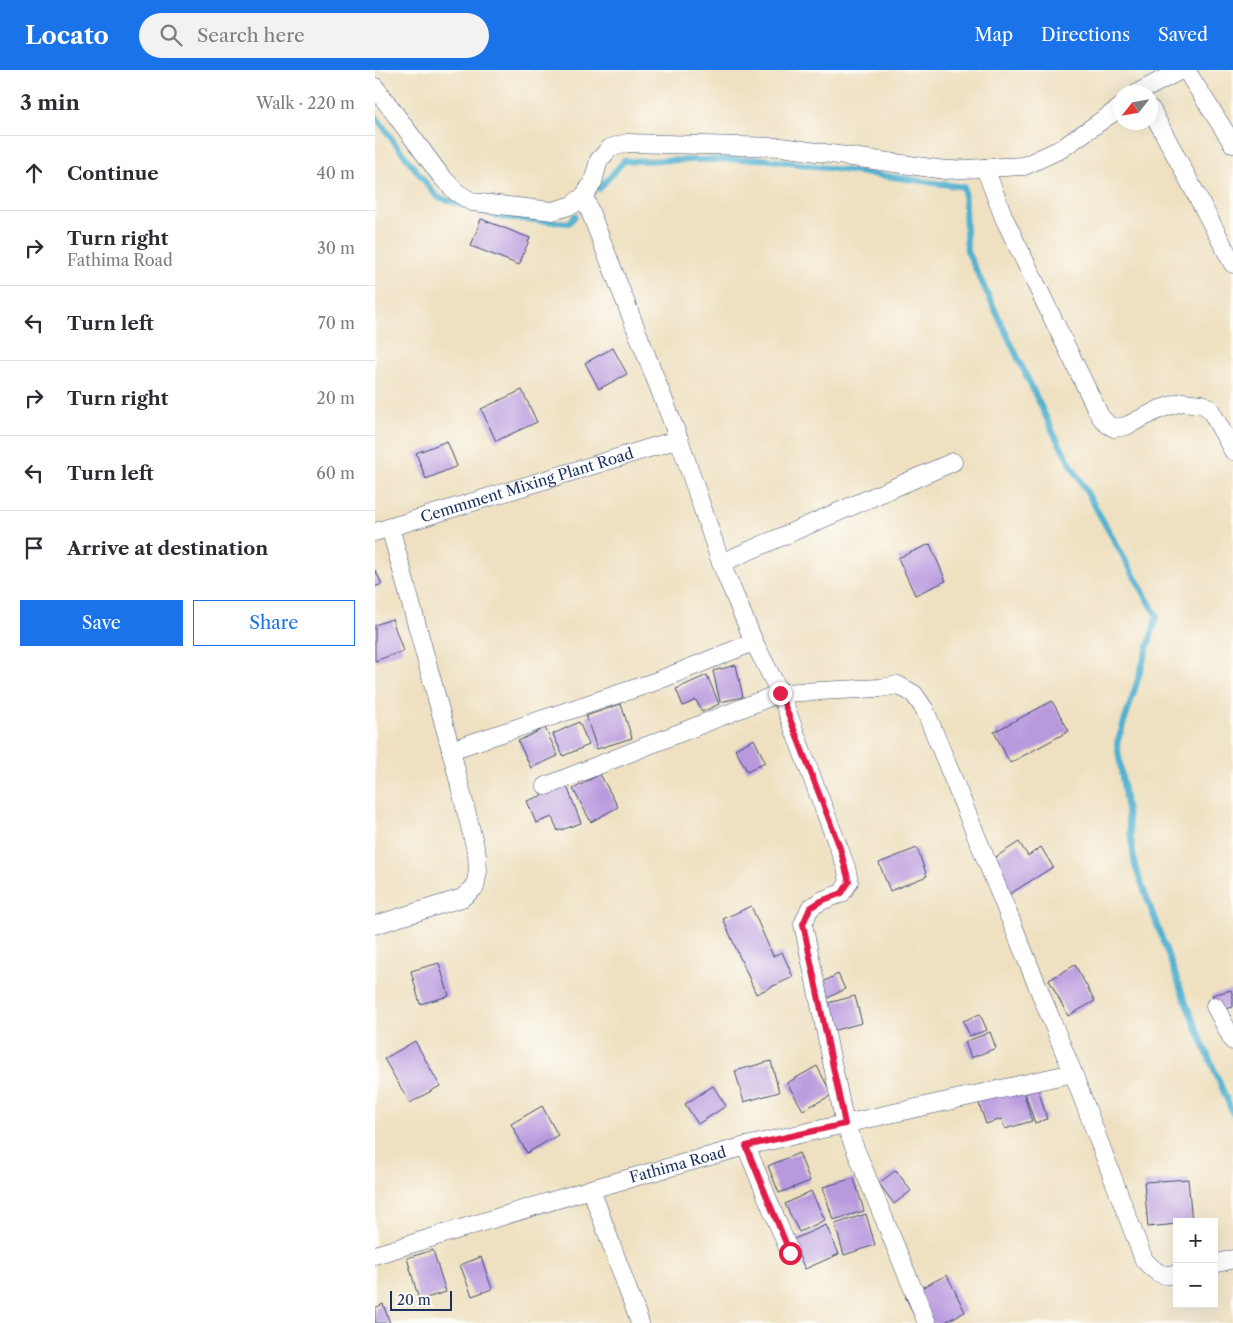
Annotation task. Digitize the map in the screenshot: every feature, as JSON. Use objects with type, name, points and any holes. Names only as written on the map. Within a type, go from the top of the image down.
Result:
[{"type":"street","points":[[1154,85],[1181,70]]},
{"type":"street","points":[[1186,70],[1233,144]]},
{"type":"street","points":[[375,87],[441,176],[456,192],[472,202],[553,211],[572,205],[584,196],[593,182],[599,160],[610,148],[627,143],[781,147],[945,170],[1024,166],[1061,149],[1113,113]]},
{"type":"street","points":[[1158,122],[1233,264]]},
{"type":"street","points":[[985,168],[1004,218],[1101,416],[1107,424],[1114,428],[1126,426],[1160,409],[1182,402],[1202,404],[1210,409],[1233,451]]},
{"type":"street","points":[[584,196],[679,439],[721,563],[754,642],[780,693],[840,848],[849,882],[842,893],[821,901],[810,908],[803,924],[845,1124],[927,1323]]},
{"type":"street","name":"Cemmment Mixing Plant Road","points":[[382,530],[679,439]]},
{"type":"street","points":[[721,563],[953,462]]},
{"type":"street","points":[[375,925],[462,898],[475,887],[478,871],[477,855],[451,750],[382,530]]},
{"type":"street","points":[[451,750],[654,682],[754,642]]},
{"type":"street","points":[[546,786],[780,693],[880,688],[898,685],[914,694],[925,710],[1073,1073],[1144,1260],[1159,1274],[1173,1275]]},
{"type":"street","points":[[1215,1006],[1233,1041]]},
{"type":"street","name":"Fathima Road","points":[[375,1255],[591,1189],[746,1146],[1073,1073]]},
{"type":"street","points":[[746,1146],[790,1253]]},
{"type":"street","points":[[591,1189],[640,1323]]},
{"type":"street","points":[[1218,1263],[1233,1259]]},
{"type":"building","points":[[481,219],[530,238],[519,265],[471,246]]},
{"type":"building","points":[[613,348],[627,374],[599,389],[585,363]]},
{"type":"building","points":[[522,390],[537,422],[496,441],[481,409]]},
{"type":"building","points":[[447,441],[457,466],[426,479],[416,453]]},
{"type":"building","points":[[930,544],[946,581],[915,595],[898,558]]},
{"type":"building","points":[[375,570],[382,584],[375,587]]},
{"type":"building","points":[[392,619],[403,651],[375,661],[375,625]]},
{"type":"building","points":[[736,665],[743,697],[720,702],[713,671]]},
{"type":"building","points":[[707,675],[719,704],[702,712],[696,700],[683,706],[676,689]]},
{"type":"building","points":[[1052,701],[1069,731],[1010,763],[994,732]]},
{"type":"building","points":[[621,704],[632,738],[597,749],[586,716]]},
{"type":"building","points":[[579,722],[589,745],[563,756],[553,734]]},
{"type":"building","points":[[545,728],[558,756],[531,768],[518,741]]},
{"type":"building","points":[[754,739],[765,762],[747,771],[735,749]]},
{"type":"building","points":[[600,774],[618,807],[591,822],[573,789]]},
{"type":"building","points":[[567,786],[581,823],[558,831],[552,817],[536,823],[527,801]]},
{"type":"building","points":[[1019,842],[1028,856],[1041,847],[1053,867],[1008,895],[988,862]]},
{"type":"building","points":[[917,848],[927,876],[890,891],[879,863]]},
{"type":"building","points":[[751,906],[773,956],[782,952],[793,977],[756,994],[723,919]]},
{"type":"building","points":[[439,963],[449,996],[420,1004],[411,971]]},
{"type":"building","points":[[1075,965],[1095,1001],[1068,1016],[1049,980]]},
{"type":"building","points":[[838,974],[845,989],[820,1002],[812,988]]},
{"type":"building","points":[[1231,990],[1233,1007],[1217,1011],[1212,995]]},
{"type":"building","points":[[855,996],[862,1023],[828,1032],[820,1005]]},
{"type":"building","points":[[980,1014],[987,1030],[970,1036],[963,1021]]},
{"type":"building","points":[[990,1032],[996,1048],[971,1058],[965,1042]]},
{"type":"building","points":[[415,1041],[440,1086],[410,1103],[384,1059]]},
{"type":"building","points":[[771,1061],[779,1092],[744,1102],[735,1071]]},
{"type":"building","points":[[817,1066],[832,1095],[803,1110],[787,1083]]},
{"type":"building","points":[[1020,1081],[1032,1121],[1005,1129],[1002,1119],[986,1124],[976,1095]]},
{"type":"building","points":[[1037,1085],[1047,1119],[1035,1123],[1024,1090]]},
{"type":"building","points":[[713,1086],[726,1106],[698,1124],[685,1104]]},
{"type":"building","points":[[542,1106],[558,1135],[527,1153],[511,1124]]},
{"type":"building","points":[[799,1153],[810,1181],[779,1193],[768,1166]]},
{"type":"building","points":[[896,1170],[911,1191],[894,1204],[879,1183]]},
{"type":"building","points":[[854,1178],[864,1211],[833,1220],[823,1187]]},
{"type":"building","points":[[1188,1179],[1192,1218],[1173,1218],[1173,1224],[1148,1227],[1144,1182]]},
{"type":"building","points":[[811,1191],[825,1220],[799,1232],[785,1204]]},
{"type":"building","points":[[866,1214],[875,1245],[844,1255],[835,1224]]},
{"type":"building","points":[[826,1225],[839,1254],[805,1269],[792,1240]]},
{"type":"building","points":[[433,1250],[446,1292],[419,1300],[407,1258]]},
{"type":"building","points":[[481,1257],[492,1289],[472,1296],[460,1265]]},
{"type":"building","points":[[947,1275],[965,1312],[943,1323],[918,1323],[905,1296]]},
{"type":"building","points":[[383,1304],[390,1323],[375,1323],[375,1308]]},
{"type":"waterway","points":[[375,115],[437,197],[466,206]]},
{"type":"waterway","points":[[599,189],[624,161],[763,159],[964,187],[967,251],[1055,436],[1157,616],[1117,743],[1135,866],[1187,1006],[1233,1114]]},
{"type":"waterway","points":[[478,210],[499,217],[569,223],[575,216]]},
{"type":"route","points":[[780,693],[840,848],[849,882],[842,893],[821,901],[810,908],[803,924],[845,1124],[746,1146],[790,1253]]}]
